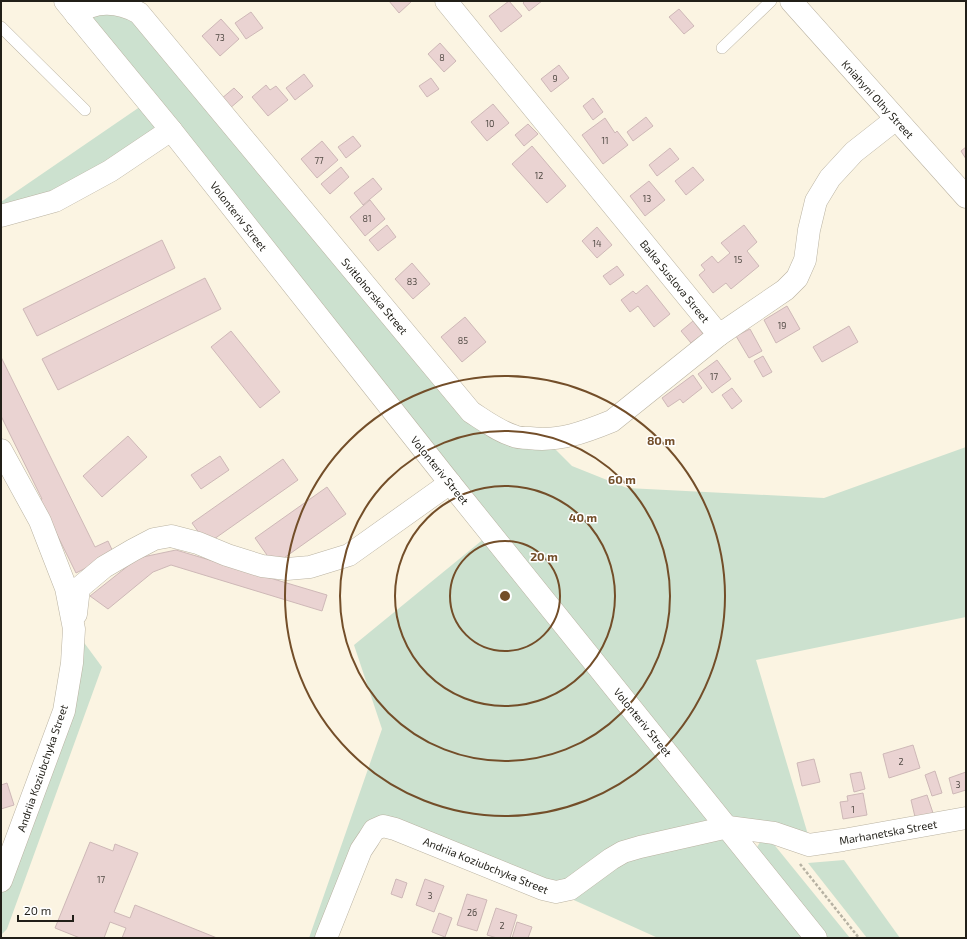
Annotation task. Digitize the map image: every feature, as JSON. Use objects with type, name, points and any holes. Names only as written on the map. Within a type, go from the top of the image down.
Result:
[{"type":"street","name":"Balka Suslova Street","points":[[446,1],[719,335]]},
{"type":"street","name":"Kniahyni Olhy Street","points":[[791,1],[966,197]]},
{"type":"street","name":"Svitlohorska Street","points":[[70,8],[81,9],[98,2],[112,2],[126,6],[139,13],[471,412],[493,427],[515,437],[544,440],[575,435],[612,421],[719,335]]},
{"type":"street","name":"Volonteriv Street","points":[[70,8],[171,130],[450,482],[816,938]]},
{"type":"street","points":[[719,335],[785,290],[797,278],[805,260],[809,230],[816,201],[830,178],[854,152],[896,119]]},
{"type":"street","points":[[1,216],[55,201],[110,171],[171,130]]},
{"type":"street","name":"Andriia Koziubchyka Street","points":[[1,450],[40,521],[66,588],[74,629]]},
{"type":"street","name":"Andriia Koziubchyka Street","points":[[1,881],[64,711],[72,663],[79,588],[104,567],[154,539],[171,536],[198,543],[227,555],[262,566],[287,569],[310,567],[349,555],[450,482]]},
{"type":"street","name":"Marhanetska Street","points":[[728,827],[774,833],[809,844],[843,840],[966,818]]},
{"type":"street","name":"Andriia Koziubchyka Street","points":[[326,938],[361,850],[374,830],[383,826],[395,829],[543,889],[556,892],[570,889],[611,859],[624,852],[728,827]]},
{"type":"lane","points":[[722,48],[771,1]]},
{"type":"lane","points":[[1,27],[85,110]]},
{"type":"path","points":[[799,864],[859,938]]},
{"type":"green space","points":[[126,6],[471,412],[544,440],[572,466],[627,488],[824,498],[966,447],[966,617],[756,660],[809,838],[729,827],[816,938],[658,938],[556,892],[383,826],[326,938],[309,938],[382,729],[354,645],[491,533],[171,130],[1,216],[1,202],[147,102],[76,15]]},
{"type":"green space","points":[[74,629],[102,667],[7,929],[1,935],[1,881],[64,711]]},
{"type":"green space","points":[[760,842],[772,842],[850,938],[823,938],[756,849]]},
{"type":"green space","points":[[844,860],[900,938],[867,938],[808,863]]},
{"type":"building","points":[[389,1],[412,1],[399,13]]},
{"type":"building","points":[[509,1],[522,16],[501,32],[489,16]]},
{"type":"building","points":[[525,1],[542,1],[529,11],[523,3]]},
{"type":"building","points":[[679,9],[694,26],[684,34],[669,17]]},
{"type":"building","points":[[251,12],[263,28],[246,39],[235,23]]},
{"type":"building","points":[[221,19],[239,39],[220,56],[202,36]]},
{"type":"building","points":[[440,43],[456,61],[444,72],[428,54]]},
{"type":"building","points":[[559,65],[569,78],[551,92],[541,79]]},
{"type":"building","points":[[304,74],[313,86],[295,100],[286,88]]},
{"type":"building","points":[[431,78],[439,89],[427,97],[419,86]]},
{"type":"building","points":[[266,85],[270,90],[276,86],[288,100],[268,116],[252,97]]},
{"type":"building","points":[[234,88],[243,97],[229,109],[221,99]]},
{"type":"building","points":[[593,98],[603,112],[593,120],[583,106]]},
{"type":"building","points":[[493,104],[509,123],[487,141],[471,122]]},
{"type":"building","points":[[646,117],[653,126],[633,141],[627,132]]},
{"type":"building","points":[[605,118],[615,133],[617,131],[628,145],[603,164],[582,135]]},
{"type":"building","points":[[528,124],[538,134],[524,146],[515,135]]},
{"type":"building","points":[[353,136],[361,146],[346,158],[338,147]]},
{"type":"building","points":[[322,141],[338,160],[317,178],[301,159]]},
{"type":"building","points":[[532,146],[566,186],[547,203],[512,164]]},
{"type":"building","points":[[966,147],[966,159],[961,151]]},
{"type":"building","points":[[670,148],[679,159],[657,176],[649,165]]},
{"type":"building","points":[[341,167],[349,177],[330,194],[321,184]]},
{"type":"building","points":[[693,167],[704,180],[686,195],[675,181]]},
{"type":"building","points":[[373,178],[382,189],[363,205],[354,193]]},
{"type":"building","points":[[649,181],[665,200],[645,216],[630,196]]},
{"type":"building","points":[[370,200],[385,219],[365,236],[350,217]]},
{"type":"building","points":[[387,225],[396,237],[378,251],[369,240]]},
{"type":"building","points":[[744,225],[757,242],[747,251],[759,266],[731,289],[726,283],[713,293],[699,275],[705,270],[701,265],[712,256],[718,263],[730,253],[721,243]]},
{"type":"building","points":[[597,227],[612,245],[597,258],[582,241]]},
{"type":"building","points":[[162,240],[175,268],[37,336],[23,309]]},
{"type":"building","points":[[412,263],[430,284],[413,299],[395,279]]},
{"type":"building","points":[[617,266],[624,275],[610,285],[603,276]]},
{"type":"building","points":[[205,278],[221,309],[58,390],[42,359]]},
{"type":"building","points":[[647,285],[670,314],[654,327],[638,306],[630,312],[621,300],[633,291],[636,294]]},
{"type":"building","points":[[787,306],[800,329],[776,343],[764,320]]},
{"type":"building","points":[[465,317],[486,342],[462,362],[441,337]]},
{"type":"building","points":[[693,321],[703,334],[691,343],[681,331]]},
{"type":"building","points":[[849,326],[858,342],[822,362],[813,347]]},
{"type":"building","points":[[750,329],[762,351],[749,358],[736,336]]},
{"type":"building","points":[[231,331],[280,392],[260,408],[211,347]]},
{"type":"building","points":[[763,356],[772,372],[763,377],[754,361]]},
{"type":"building","points":[[1,357],[95,547],[108,541],[114,554],[76,573],[40,500],[42,499],[1,416]]},
{"type":"building","points":[[717,360],[731,379],[712,393],[698,374]]},
{"type":"building","points":[[693,375],[702,388],[683,403],[680,399],[668,407],[662,398]]},
{"type":"building","points":[[732,388],[742,401],[732,409],[722,395]]},
{"type":"building","points":[[128,436],[147,457],[102,497],[83,476]]},
{"type":"building","points":[[220,456],[229,470],[201,489],[191,475]]},
{"type":"building","points":[[283,459],[298,480],[207,544],[192,523]]},
{"type":"building","points":[[327,487],[346,514],[274,565],[255,538]]},
{"type":"building","points":[[176,550],[327,595],[322,611],[171,565],[153,572],[108,609],[90,596],[138,558]]},
{"type":"building","points":[[913,745],[920,768],[889,778],[883,754]]},
{"type":"building","points":[[814,759],[820,782],[802,786],[797,763]]},
{"type":"building","points":[[935,771],[942,793],[932,796],[925,775]]},
{"type":"building","points":[[861,772],[865,789],[854,792],[850,774]]},
{"type":"building","points":[[966,772],[966,790],[953,794],[949,778]]},
{"type":"building","points":[[7,783],[14,805],[1,809],[1,785]]},
{"type":"building","points":[[863,793],[867,815],[843,819],[840,802],[848,801],[847,796]]},
{"type":"building","points":[[927,795],[934,816],[916,821],[911,800]]},
{"type":"building","points":[[90,842],[113,851],[115,844],[138,853],[114,912],[130,918],[135,905],[217,938],[122,938],[126,928],[110,922],[104,938],[80,938],[55,928]]},
{"type":"building","points":[[396,879],[407,883],[402,898],[391,894]]},
{"type":"building","points":[[425,879],[444,886],[434,912],[416,905]]},
{"type":"building","points":[[467,894],[487,900],[477,931],[457,925]]},
{"type":"building","points":[[496,908],[517,915],[510,938],[497,938],[487,935]]},
{"type":"building","points":[[439,913],[452,918],[445,937],[432,932]]},
{"type":"building","points":[[517,922],[532,927],[528,938],[512,938]]}]
